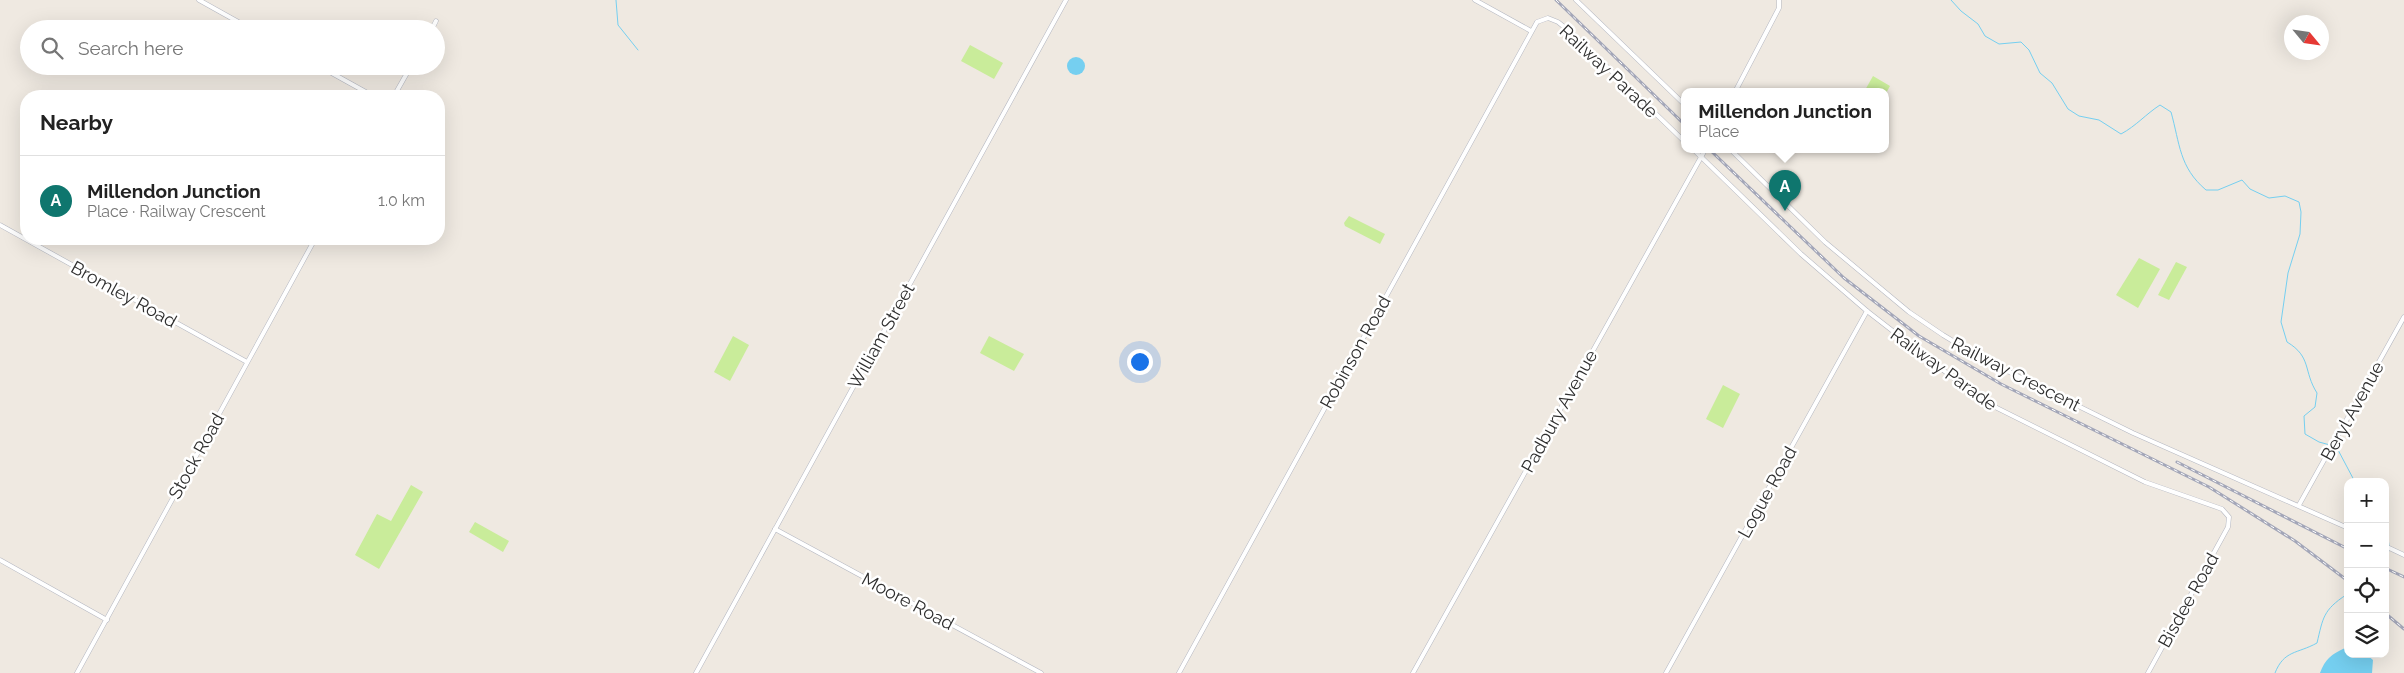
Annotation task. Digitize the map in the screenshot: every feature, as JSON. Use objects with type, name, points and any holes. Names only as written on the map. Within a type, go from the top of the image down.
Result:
[{"type":"street","points":[[199,0],[235,20]]},
{"type":"street","name":"William Street","points":[[696,673],[1066,0]]},
{"type":"street","points":[[1475,0],[1532,31]]},
{"type":"street","points":[[1576,0],[1681,101]]},
{"type":"street","points":[[1737,88],[1779,8],[1779,0]]},
{"type":"street","name":"Railway Parade","points":[[1532,31],[1537,22],[1548,18],[1558,22],[1681,138]]},
{"type":"street","name":"Robinson Road","points":[[1179,673],[1532,31]]},
{"type":"street","points":[[335,75],[362,90]]},
{"type":"street","points":[[397,90],[406,75]]},
{"type":"street","name":"Railway Parade","points":[[1698,153],[1801,254],[1867,311],[1983,401],[2145,482],[2222,509],[2228,517],[2228,527]]},
{"type":"street","name":"Padbury Avenue","points":[[1413,673],[1703,153]]},
{"type":"street","name":"Railway Crescent","points":[[1733,153],[1825,242],[1909,312],[1943,335],[1981,358],[2133,433],[2344,526]]},
{"type":"street","name":"Bromley Road","points":[[0,225],[20,236]]},
{"type":"street","name":"Bromley Road","points":[[36,245],[247,362]]},
{"type":"street","name":"Stock Road","points":[[77,673],[312,245]]},
{"type":"street","name":"Logue Road","points":[[1666,673],[1867,311]]},
{"type":"street","name":"Beryl Avenue","points":[[2299,505],[2404,317]]},
{"type":"street","name":"Bisdee Road","points":[[2148,673],[2228,527]]},
{"type":"street","name":"Moore Road","points":[[775,530],[1041,673]]},
{"type":"street","points":[[2389,548],[2404,555]]},
{"type":"street","points":[[0,560],[107,620]]},
{"type":"green space","points":[[970,45],[1003,63],[994,79],[961,61]]},
{"type":"green space","points":[[1873,76],[1890,86],[1889,88],[1866,88]]},
{"type":"green space","points":[[1349,216],[1385,234],[1380,244],[1345,226],[1344,223]]},
{"type":"green space","points":[[2139,258],[2160,269],[2138,308],[2116,295]]},
{"type":"green space","points":[[2176,262],[2187,267],[2169,300],[2158,295]]},
{"type":"green space","points":[[733,336],[749,345],[730,381],[714,372]]},
{"type":"green space","points":[[989,336],[1024,354],[1014,371],[980,353]]},
{"type":"green space","points":[[1723,385],[1740,394],[1723,428],[1706,419]]},
{"type":"green space","points":[[411,485],[423,492],[379,569],[355,555],[377,514],[391,521]]},
{"type":"green space","points":[[475,522],[509,541],[503,552],[469,532]]},
{"type":"water","points":[[1076,57],[1082,60],[1085,66],[1082,72],[1076,75],[1070,72],[1067,66],[1070,60]]},
{"type":"water","points":[[2344,648],[2344,658],[2371,658],[2373,660],[2372,673],[2320,673],[2324,664],[2336,652]]},
{"type":"waterway","points":[[616,0],[618,25],[638,50]]},
{"type":"waterway","points":[[1951,0],[1961,11],[1978,24],[1985,36],[1999,44],[2021,42],[2029,50],[2040,73],[2052,83],[2068,109],[2079,116],[2099,120],[2121,134],[2160,105],[2171,112],[2185,164],[2190,173],[2206,190],[2218,190],[2242,180],[2250,189],[2269,198],[2285,196],[2299,202],[2301,212],[2300,234],[2288,273],[2281,322],[2287,342],[2304,359],[2317,393],[2315,407],[2304,416],[2305,434],[2319,442],[2330,445]]},
{"type":"waterway","points":[[2334,447],[2337,448],[2353,478]]},
{"type":"waterway","points":[[2275,673],[2287,656],[2317,643],[2325,615],[2338,600],[2344,596]]},
{"type":"railway","points":[[1556,0],[1681,121]]},
{"type":"railway","points":[[1713,153],[1844,278],[1919,336],[2001,384],[2209,487],[2295,541],[2344,578]]},
{"type":"railway","points":[[2177,462],[2344,547]]},
{"type":"railway","points":[[2389,570],[2404,577]]},
{"type":"railway","points":[[2389,616],[2404,629]]},
{"type":"place","name":"Millendon Junction","points":[[1785,211]]}]
